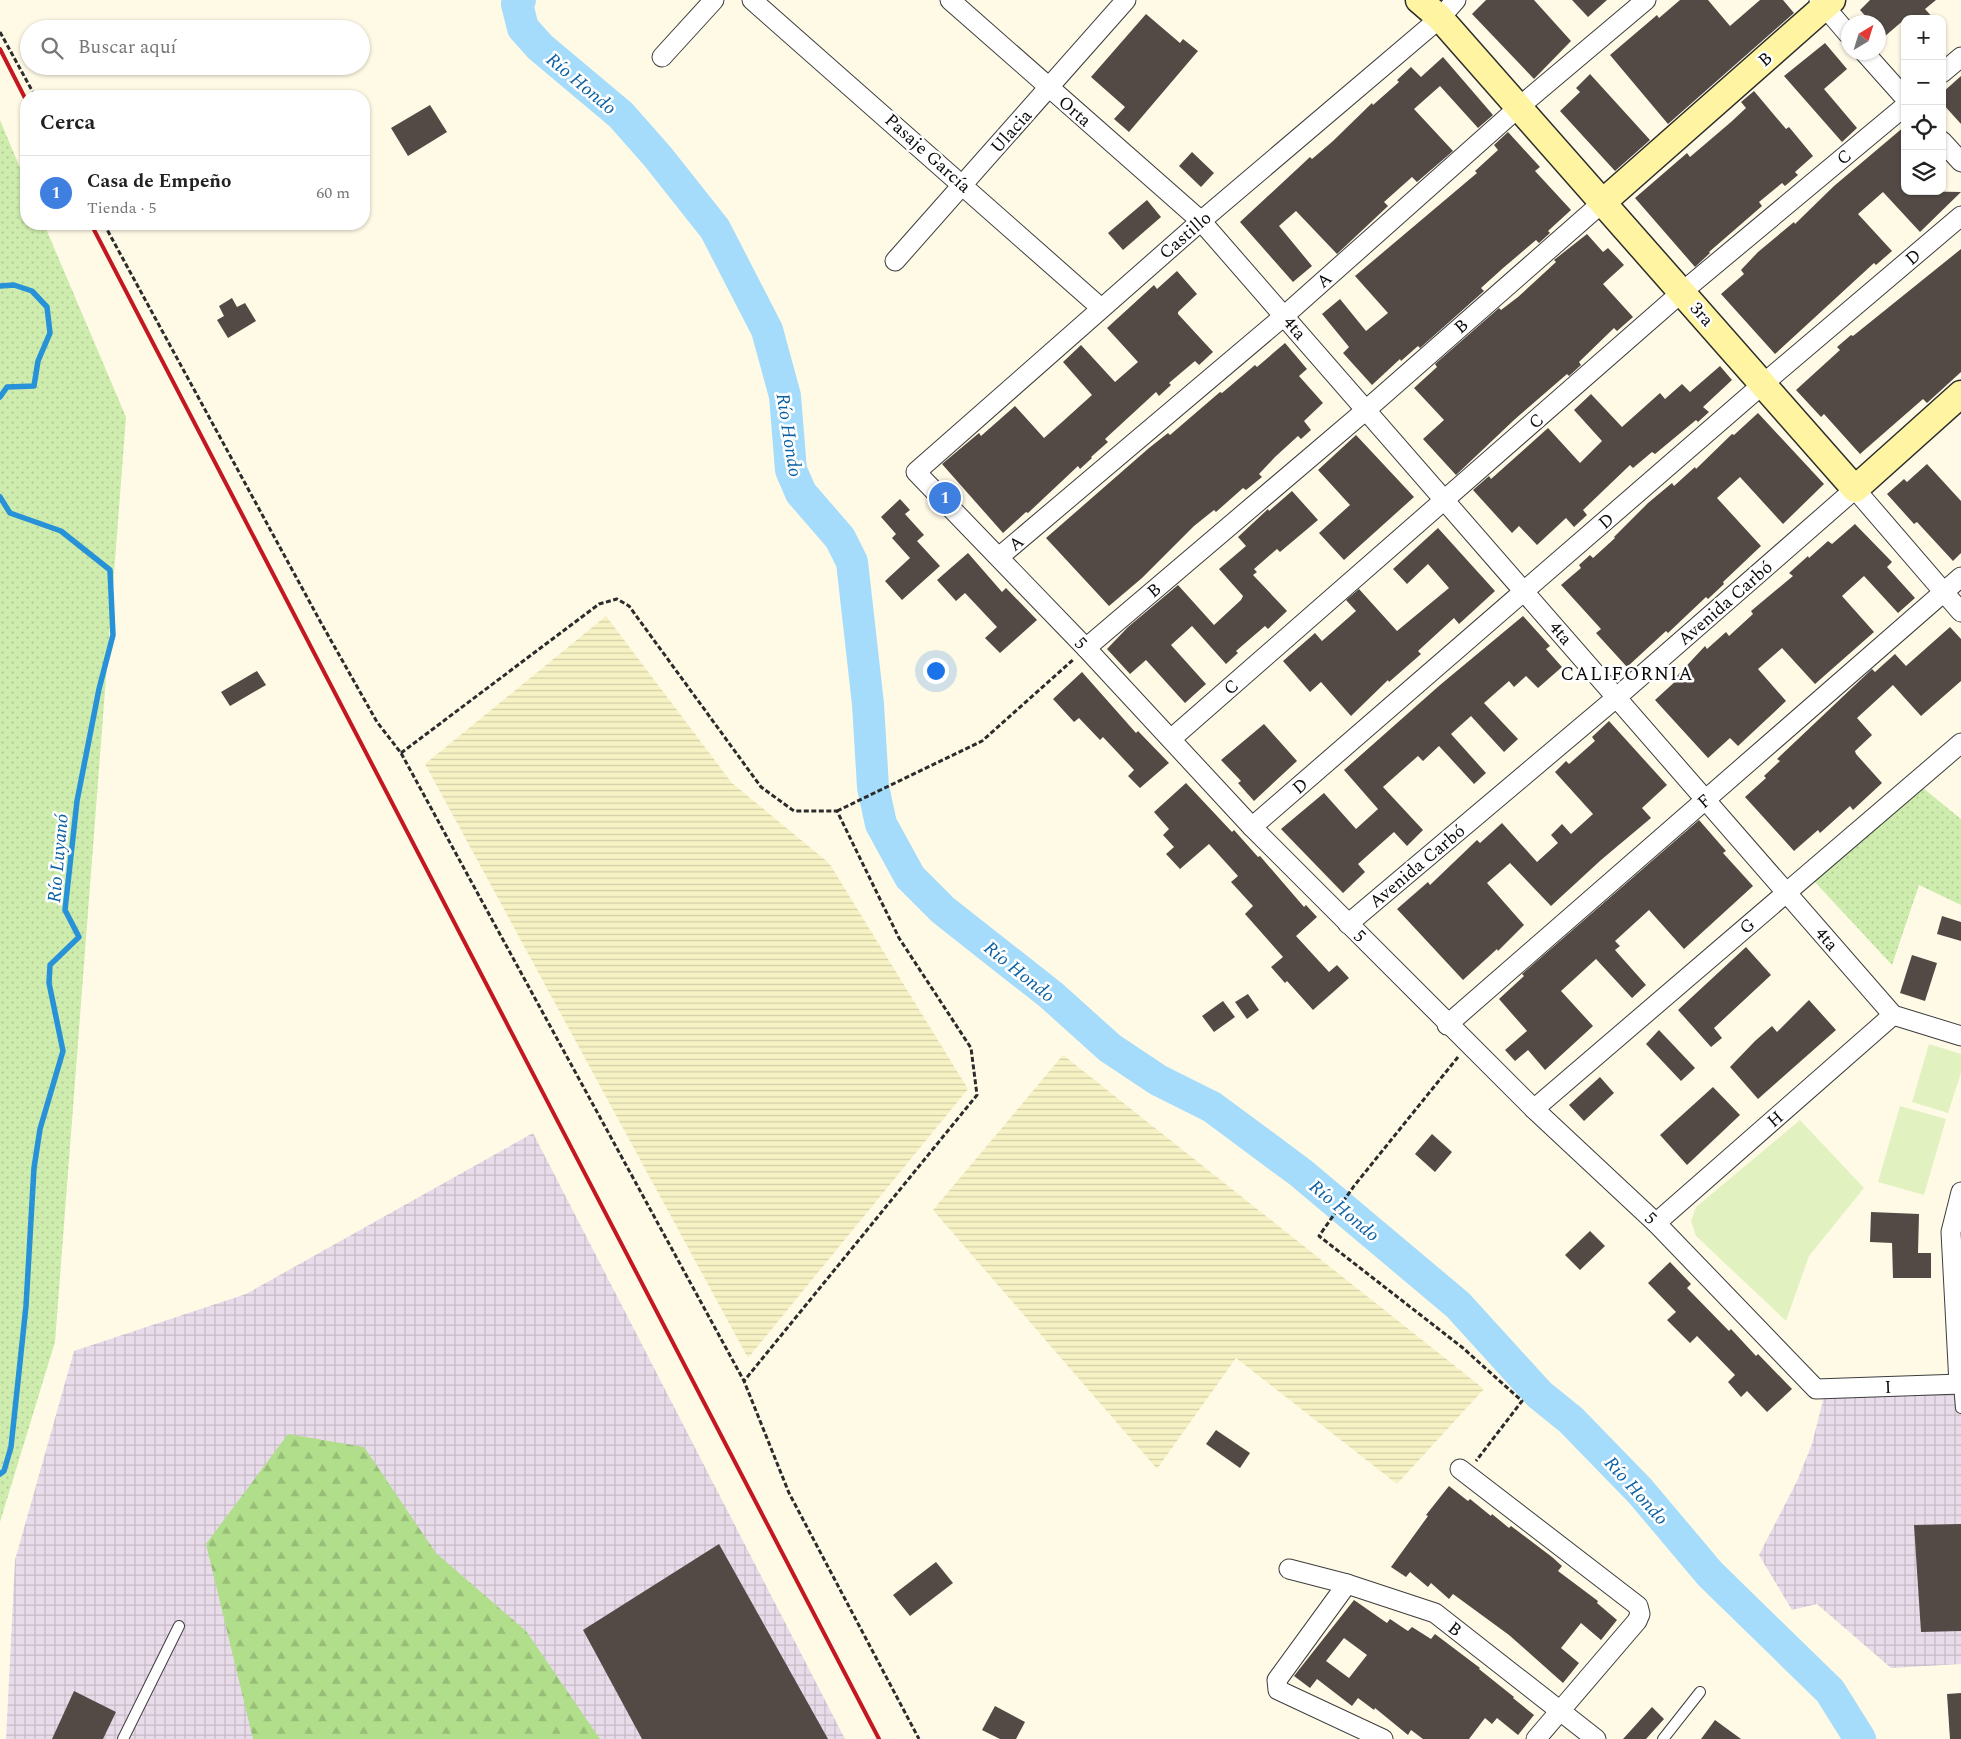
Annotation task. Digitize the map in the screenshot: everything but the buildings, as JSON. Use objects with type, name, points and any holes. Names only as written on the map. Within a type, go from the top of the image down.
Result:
[{"type":"street","points":[[662,58],[714,0]]},
{"type":"street","name":"Pasaje García","points":[[752,0],[964,185],[1101,308]]},
{"type":"street","name":"Orta","points":[[950,0],[1049,89],[1202,221]]},
{"type":"street","name":"Ulacia","points":[[895,261],[1126,0]]},
{"type":"street","name":"3ra","points":[[1419,0],[1448,9],[1518,107],[1763,384],[1961,612]]},
{"type":"street","name":"A","points":[[999,557],[1284,316],[1518,107],[1646,0]]},
{"type":"street","points":[[1825,2],[1841,24]]},
{"type":"street","name":"B","points":[[1086,648],[1366,410],[1603,202],[1825,2]]},
{"type":"street","name":"Castillo","points":[[916,472],[1101,308],[1448,9]]},
{"type":"street","points":[[1946,70],[1961,57]]},
{"type":"street","points":[[1871,60],[1901,94]]},
{"type":"street","name":"C","points":[[1171,740],[1682,292],[1901,109]]},
{"type":"street","points":[[1946,145],[1961,162]]},
{"type":"street","name":"D","points":[[1252,827],[1763,384],[1961,216]]},
{"type":"street","name":"4ta","points":[[1202,221],[1893,1015]]},
{"type":"street","name":"Avenida Carbó","points":[[1348,924],[1617,697],[1961,394]]},
{"type":"street","name":"5","points":[[916,472],[1086,648],[1252,827],[1447,1025],[1534,1110],[1656,1223],[1816,1389]]},
{"type":"street","name":"F","points":[[1447,1025],[1961,577]]},
{"type":"street","name":"G","points":[[1534,1110],[1961,743]]},
{"type":"street","points":[[1893,1015],[1961,1036]]},
{"type":"street","name":"H","points":[[1656,1223],[1893,1015]]},
{"type":"street","points":[[1960,1384],[1951,1232],[1961,1192]]},
{"type":"street","name":"I","points":[[1816,1389],[1960,1384]]},
{"type":"street","points":[[1463,1471],[1638,1606],[1640,1614],[1638,1621],[1536,1739]]},
{"type":"street","name":"B","points":[[1289,1570],[1347,1584],[1435,1613],[1596,1739]]},
{"type":"street","points":[[1347,1584],[1277,1680],[1276,1684],[1278,1690],[1378,1737]]},
{"type":"lane","points":[[1960,1384],[1961,1408]]},
{"type":"lane","points":[[123,1739],[179,1626]]},
{"type":"lane","points":[[1663,1739],[1700,1692]]},
{"type":"path","points":[[0,32],[20,69]]},
{"type":"path","points":[[24,75],[32,90]]},
{"type":"path","points":[[107,230],[320,621],[377,722],[401,753],[744,1381],[789,1493],[919,1739]]},
{"type":"path","points":[[401,753],[600,604],[617,599],[629,606],[761,787],[794,811],[837,811],[864,796],[982,741],[1086,648]]},
{"type":"path","points":[[744,1381],[977,1095],[971,1048],[899,938],[837,811]]},
{"type":"path","points":[[1463,1471],[1522,1400],[1463,1348],[1319,1236],[1354,1186],[1468,1045]]},
{"type":"shaded area","points":[[606,616],[732,783],[829,863],[968,1089],[748,1358],[425,764]]},
{"type":"shaded area","points":[[1063,1055],[1484,1389],[1397,1484],[1236,1358],[1157,1469],[933,1210]]},
{"type":"shaded area","points":[[533,1133],[845,1739],[6,1739],[15,1560],[74,1351],[246,1294]]},
{"type":"shaded area","points":[[1961,1389],[1961,1664],[1891,1668],[1817,1604],[1792,1610],[1759,1555],[1797,1481],[1812,1444],[1824,1396]]},
{"type":"green space","points":[[0,120],[20,168],[20,230],[47,230],[126,417],[55,1342],[0,1522]]},
{"type":"green space","points":[[1923,788],[1961,819],[1961,905],[1919,885],[1892,965],[1813,880]]},
{"type":"green space","points":[[1929,1044],[1961,1054],[1961,1073],[1948,1113],[1912,1102]]},
{"type":"green space","points":[[1900,1106],[1946,1119],[1924,1195],[1878,1182]]},
{"type":"green space","points":[[1800,1120],[1864,1188],[1809,1256],[1786,1321],[1696,1236],[1691,1221],[1696,1207]]},
{"type":"green space","points":[[288,1434],[364,1447],[436,1553],[526,1631],[600,1739],[253,1739],[206,1544]]},
{"type":"waterway","name":"Río Hondo","points":[[520,0],[517,4],[523,28],[540,47],[621,115],[658,157],[715,229],[767,330],[785,396],[791,470],[801,493],[840,538],[852,562],[868,704],[873,787],[881,824],[910,877],[943,910],[1051,995],[1110,1048],[1158,1080],[1212,1107],[1301,1173],[1458,1305],[1540,1395],[1571,1420],[1640,1491],[1710,1574],[1830,1691],[1860,1739]]},
{"type":"waterway","name":"Río Luyanó","points":[[0,286],[14,285],[32,291],[47,307],[50,333],[38,361],[34,386],[7,387],[0,397]]},
{"type":"waterway","name":"Río Luyanó","points":[[0,497],[10,513],[61,531],[110,570],[113,635],[99,689],[77,801],[65,910],[79,937],[50,965],[49,983],[63,1051],[40,1129],[34,1168],[26,1306],[11,1447],[4,1471],[0,1474]]},
{"type":"railway","points":[[0,49],[21,90]]},
{"type":"railway","points":[[94,230],[879,1739]]},
{"type":"place","name":"Casa de Empeño","points":[[945,498]]},
{"type":"district","name":"CALIFORNIA","points":[[1627,673]]}]
